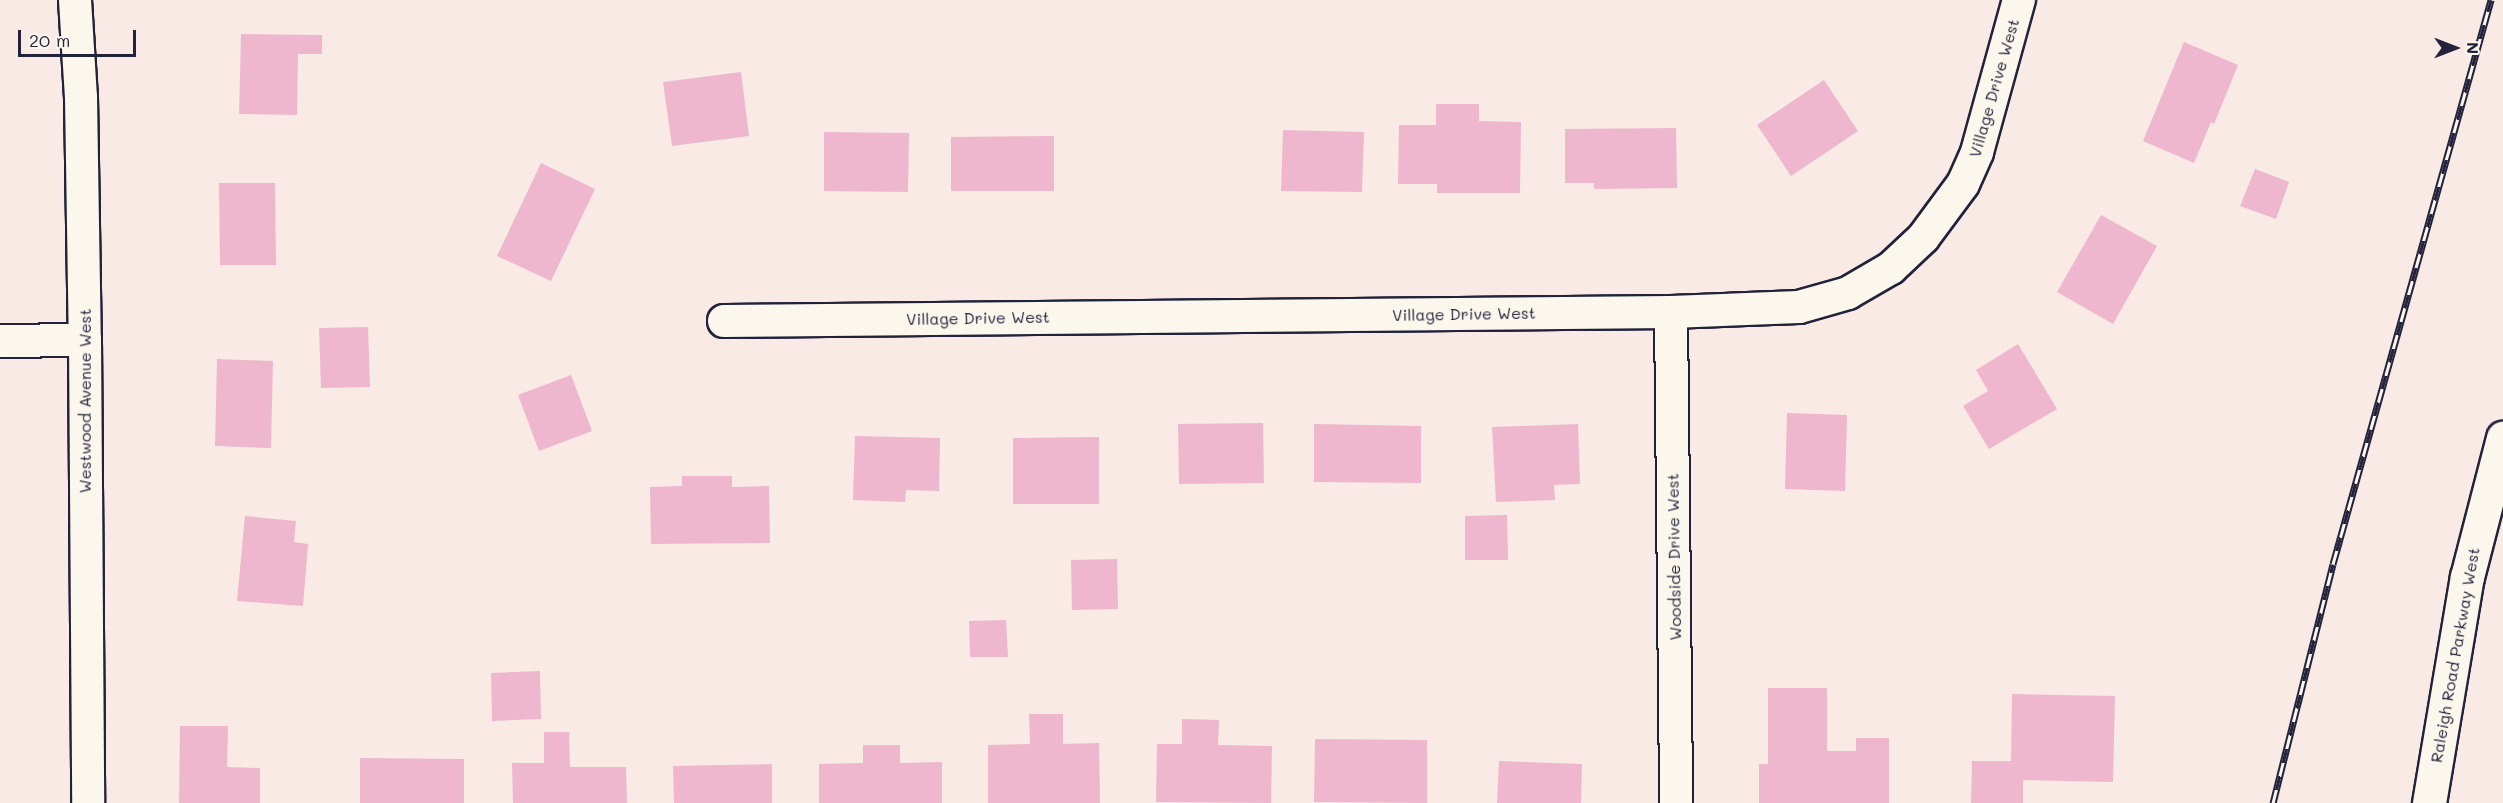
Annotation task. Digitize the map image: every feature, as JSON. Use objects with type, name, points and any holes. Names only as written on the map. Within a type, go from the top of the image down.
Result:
[{"type":"main road","name":"Raleigh Road Parkway West","points":[[2429,803],[2467,578],[2503,438]]},
{"type":"street","name":"Westwood Avenue West","points":[[75,0],[81,98],[85,340],[88,803]]},
{"type":"street","name":"Village Drive West","points":[[724,321],[1671,312],[1799,308],[1848,293],[1891,268],[1923,238],[1964,184],[1977,152],[2019,0]]},
{"type":"street","name":"Woodside Drive West","points":[[1671,312],[1676,803]]},
{"type":"street","points":[[0,341],[85,340]]},
{"type":"building","points":[[241,34],[322,35],[322,54],[298,54],[297,115],[239,114]]},
{"type":"building","points":[[2184,42],[2238,65],[2214,124],[2211,122],[2194,163],[2143,141]]},
{"type":"building","points":[[741,72],[749,136],[672,146],[663,82]]},
{"type":"building","points":[[1824,80],[1858,131],[1791,176],[1757,125]]},
{"type":"building","points":[[1436,104],[1479,104],[1479,121],[1521,122],[1520,193],[1437,193],[1437,184],[1398,184],[1399,125],[1436,125]]},
{"type":"building","points":[[1676,128],[1677,188],[1594,189],[1594,183],[1565,183],[1565,129]]},
{"type":"building","points":[[1283,130],[1364,132],[1362,192],[1281,191]]},
{"type":"building","points":[[824,132],[909,133],[908,192],[824,191]]},
{"type":"building","points":[[1054,136],[1054,191],[951,191],[951,137]]},
{"type":"building","points":[[541,163],[595,189],[551,281],[497,256]]},
{"type":"building","points":[[2255,169],[2289,182],[2276,219],[2240,206]]},
{"type":"building","points":[[219,183],[275,183],[276,265],[220,265]]},
{"type":"building","points":[[2101,215],[2157,246],[2113,324],[2057,292]]},
{"type":"building","points":[[368,327],[370,387],[321,388],[319,328]]},
{"type":"building","points":[[2018,344],[2057,409],[1989,449],[1963,406],[1988,391],[1976,370]]},
{"type":"building","points":[[217,359],[273,361],[271,448],[215,446]]},
{"type":"building","points":[[571,375],[592,431],[539,451],[518,395]]},
{"type":"building","points":[[1787,413],[1847,415],[1845,491],[1785,489]]},
{"type":"building","points":[[1263,423],[1264,483],[1179,484],[1178,424]]},
{"type":"building","points":[[1314,424],[1421,426],[1421,483],[1314,482]]},
{"type":"building","points":[[1578,424],[1580,484],[1554,485],[1555,500],[1496,502],[1492,427]]},
{"type":"building","points":[[855,436],[940,438],[939,491],[906,490],[905,502],[853,500]]},
{"type":"building","points":[[1099,437],[1099,504],[1013,504],[1013,438]]},
{"type":"building","points":[[682,476],[732,476],[732,487],[769,486],[770,543],[651,544],[650,487],[682,486]]},
{"type":"building","points":[[1507,515],[1508,560],[1465,560],[1465,516]]},
{"type":"building","points":[[245,516],[296,521],[294,542],[308,544],[303,606],[237,601]]},
{"type":"building","points":[[1117,559],[1118,609],[1072,610],[1071,560]]},
{"type":"building","points":[[1006,620],[1008,657],[970,657],[969,621]]},
{"type":"building","points":[[540,671],[541,719],[492,721],[491,673]]},
{"type":"building","points":[[1768,688],[1827,688],[1827,751],[1856,751],[1856,738],[1889,738],[1889,803],[1759,803],[1759,764],[1768,764]]},
{"type":"building","points":[[2012,694],[2115,696],[2113,782],[2023,780],[2023,803],[1971,803],[1972,761],[2011,761]]},
{"type":"building","points":[[1029,714],[1063,714],[1063,744],[1099,743],[1100,803],[988,803],[988,745],[1030,744]]},
{"type":"building","points":[[1182,719],[1219,720],[1218,745],[1272,746],[1271,803],[1156,802],[1157,744],[1182,744]]},
{"type":"building","points":[[180,726],[228,726],[227,767],[260,768],[260,803],[179,803]]},
{"type":"building","points":[[544,732],[569,732],[570,767],[626,767],[627,803],[513,803],[512,763],[544,763]]},
{"type":"building","points":[[1315,739],[1427,740],[1427,803],[1314,802]]},
{"type":"building","points":[[863,745],[900,745],[900,763],[942,762],[942,803],[819,803],[819,764],[863,763]]},
{"type":"building","points":[[360,758],[464,759],[464,803],[360,803]]},
{"type":"building","points":[[1499,761],[1582,764],[1581,803],[1497,803]]},
{"type":"building","points":[[772,764],[772,803],[674,803],[673,766]]},
{"type":"railway","points":[[2273,803],[2333,564],[2491,0]]}]
